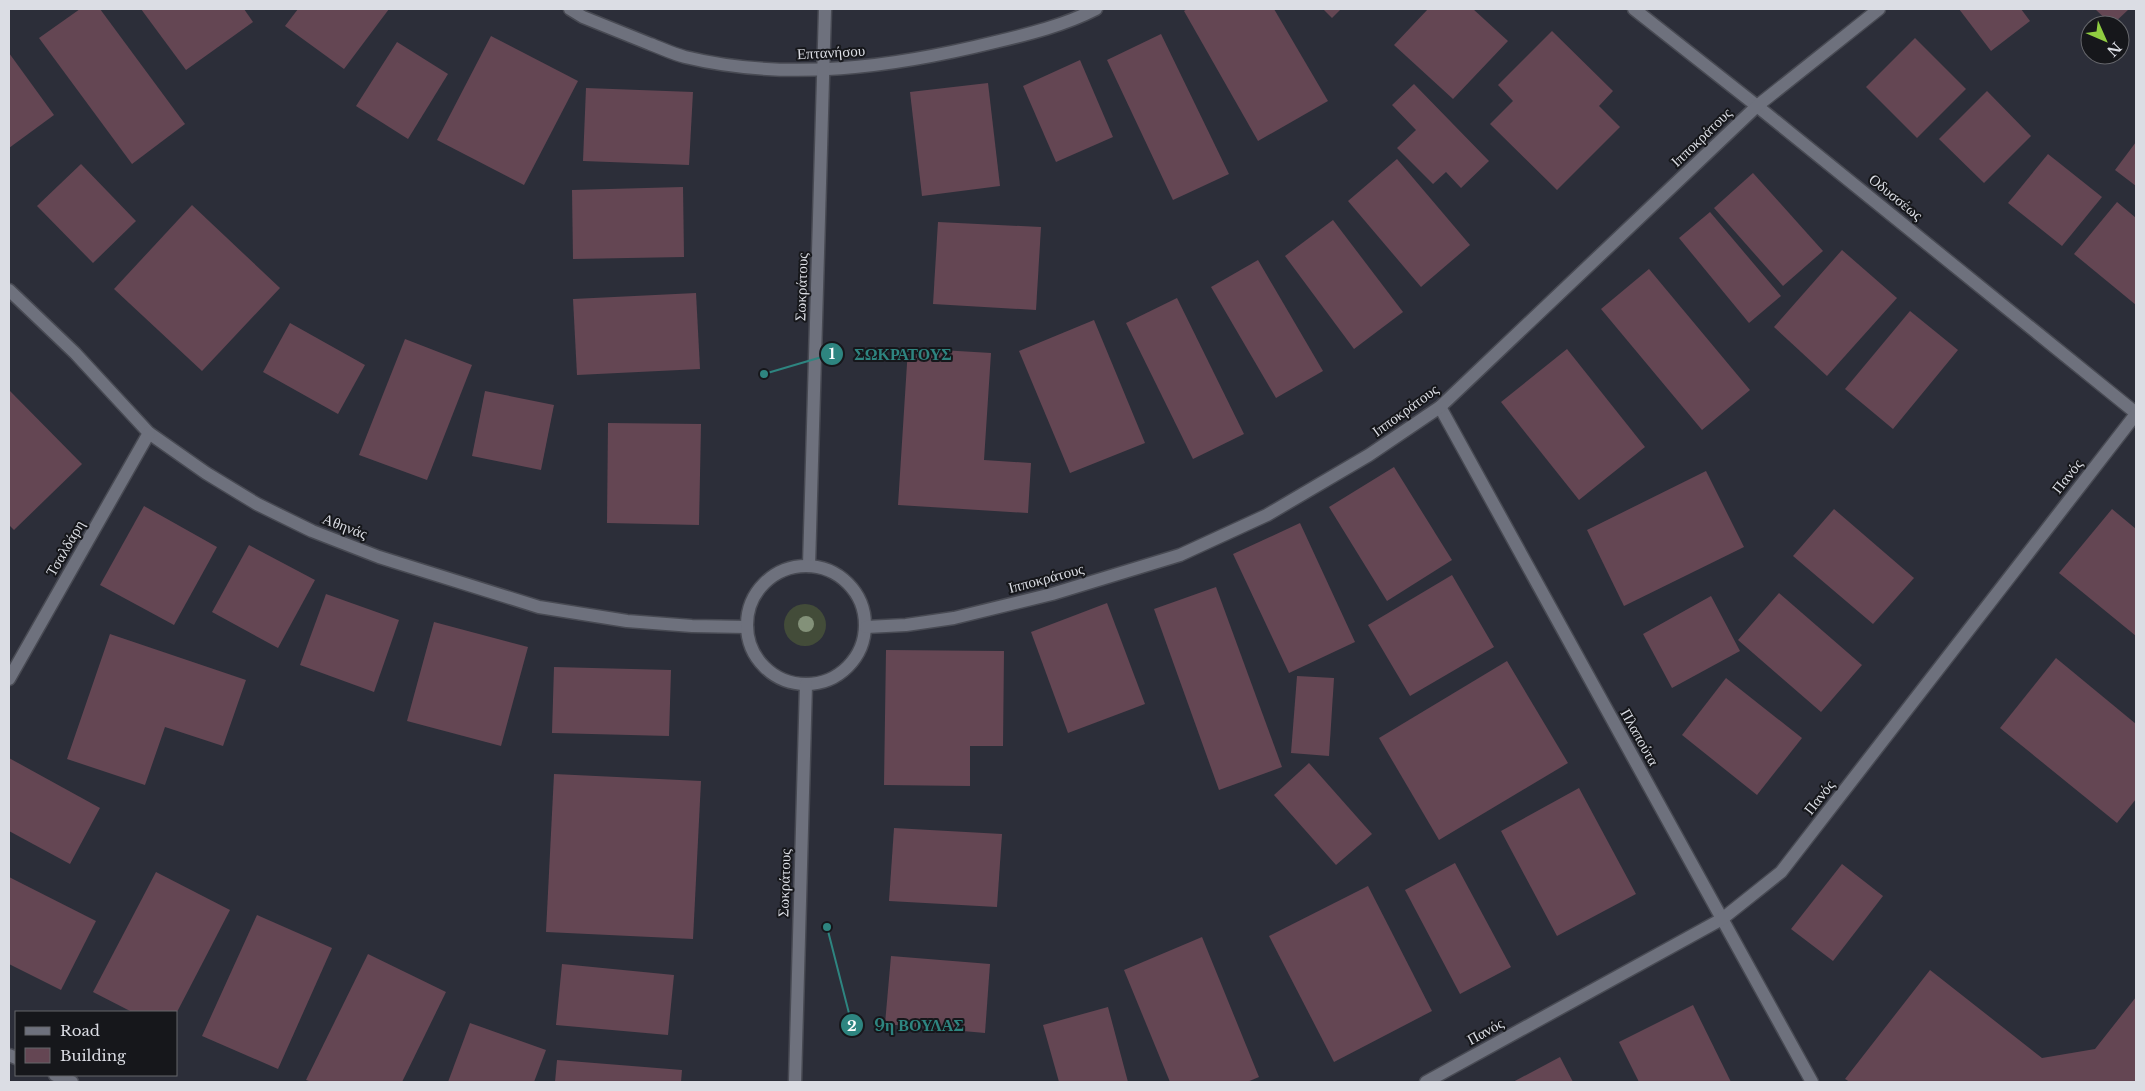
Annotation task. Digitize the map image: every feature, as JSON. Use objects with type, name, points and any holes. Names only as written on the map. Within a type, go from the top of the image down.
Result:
[{"type":"street","name":"Επτανήσου","points":[[570,9],[583,17],[684,57],[756,70],[823,70],[898,63],[968,49],[1024,35],[1081,17],[1096,9]]},
{"type":"street","name":"Σωκράτους","points":[[809,566],[824,9]]},
{"type":"street","name":"Οδυσσέως","points":[[1634,9],[1758,106],[2136,414]]},
{"type":"street","name":"Ιπποκράτους","points":[[866,627],[906,625],[954,618],[1052,594],[1180,555],[1267,515],[1369,455],[1440,407],[1758,106],[1879,9]]},
{"type":"street","name":"Αθηνάς","points":[[9,290],[75,353],[149,433],[206,473],[257,504],[312,531],[378,557],[539,607],[628,622],[747,627]]},
{"type":"street","name":"Πλαπούτα","points":[[1440,407],[1812,1082]]},
{"type":"street","name":"Πανός","points":[[1426,1082],[1722,919],[1781,872],[2136,414]]},
{"type":"street","name":"Τσαλδάρη","points":[[9,679],[149,433]]},
{"type":"street","points":[[809,566],[827,569],[843,579],[856,592],[863,609],[866,627],[862,645],[853,661],[840,673],[824,682],[806,684],[791,682],[765,668],[755,656],[749,642],[747,627],[749,610],[755,596],[765,582],[778,573],[793,567],[809,566]]},
{"type":"street","name":"Σωκράτους","points":[[795,1082],[806,684]]},
{"type":"street","points":[[57,1076],[72,1082]]},
{"type":"green space","points":[[805,604],[820,610],[826,625],[820,640],[805,646],[790,640],[784,625],[790,610]]},
{"type":"building","points":[[80,9],[100,9],[185,124],[132,164],[39,38]]},
{"type":"building","points":[[141,9],[244,9],[253,22],[186,70]]},
{"type":"building","points":[[298,9],[389,9],[344,69],[285,26]]},
{"type":"building","points":[[1187,9],[1274,9],[1328,101],[1258,141],[1184,11]]},
{"type":"building","points":[[1323,9],[1341,9],[1332,18]]},
{"type":"building","points":[[1428,9],[1473,9],[1508,41],[1453,99],[1394,45]]},
{"type":"building","points":[[1959,9],[2021,9],[2030,21],[1991,51]]},
{"type":"building","points":[[2095,9],[2129,9],[2123,15],[2101,15]]},
{"type":"building","points":[[1552,31],[1613,91],[1599,106],[1620,127],[1557,190],[1490,124],[1513,101],[1498,85]]},
{"type":"building","points":[[1161,34],[1229,174],[1173,200],[1107,60]]},
{"type":"building","points":[[491,36],[578,81],[524,185],[437,140]]},
{"type":"building","points":[[1915,38],[1966,89],[1917,138],[1866,87]]},
{"type":"building","points":[[397,42],[448,74],[408,139],[356,106]]},
{"type":"building","points":[[9,53],[54,115],[9,148]]},
{"type":"building","points":[[1080,60],[1113,137],[1056,162],[1023,86]]},
{"type":"building","points":[[988,83],[1000,186],[922,196],[910,92]]},
{"type":"building","points":[[1414,84],[1489,161],[1461,188],[1446,172],[1433,184],[1397,148],[1416,130],[1392,105]]},
{"type":"building","points":[[586,88],[693,92],[689,165],[583,161]]},
{"type":"building","points":[[1987,91],[2031,136],[1984,183],[1939,139]]},
{"type":"building","points":[[2136,142],[2136,186],[2115,170]]},
{"type":"building","points":[[2048,154],[2102,197],[2062,246],[2008,203]]},
{"type":"building","points":[[1397,159],[1470,245],[1421,287],[1348,201]]},
{"type":"building","points":[[81,164],[136,221],[93,263],[37,206]]},
{"type":"building","points":[[1753,173],[1823,251],[1783,286],[1714,208]]},
{"type":"building","points":[[683,187],[684,257],[573,259],[572,190]]},
{"type":"building","points":[[2117,202],[2136,218],[2136,305],[2074,254]]},
{"type":"building","points":[[192,205],[280,288],[202,371],[114,289]]},
{"type":"building","points":[[1710,212],[1781,296],[1749,323],[1679,238]]},
{"type":"building","points":[[1333,220],[1403,312],[1354,349],[1285,256]]},
{"type":"building","points":[[938,222],[1041,227],[1036,310],[933,304]]},
{"type":"building","points":[[1842,250],[1897,298],[1827,376],[1774,327]]},
{"type":"building","points":[[1258,260],[1323,371],[1276,398],[1211,287]]},
{"type":"building","points":[[1649,269],[1750,390],[1702,430],[1601,309]]},
{"type":"building","points":[[696,293],[700,369],[577,375],[573,299]]},
{"type":"building","points":[[1177,298],[1244,434],[1193,459],[1126,323]]},
{"type":"building","points":[[1910,311],[1958,350],[1893,429],[1845,389]]},
{"type":"building","points":[[1094,320],[1145,443],[1070,473],[1019,351]]},
{"type":"building","points":[[290,323],[365,365],[338,414],[263,372]]},
{"type":"building","points":[[405,339],[472,365],[427,480],[359,455]]},
{"type":"building","points":[[908,348],[991,353],[984,460],[1031,463],[1028,513],[898,505]]},
{"type":"building","points":[[1567,349],[1645,447],[1579,500],[1501,402]]},
{"type":"building","points":[[9,390],[82,464],[14,530],[9,525]]},
{"type":"building","points":[[485,391],[554,405],[541,470],[472,456]]},
{"type":"building","points":[[608,423],[701,424],[699,525],[607,523]]},
{"type":"building","points":[[1394,467],[1452,560],[1387,601],[1329,507]]},
{"type":"building","points":[[1706,471],[1744,547],[1624,606],[1587,530]]},
{"type":"building","points":[[144,506],[217,547],[174,625],[100,585]]},
{"type":"building","points":[[1834,509],[1914,578],[1873,624],[1793,556]]},
{"type":"building","points":[[2112,509],[2136,529],[2136,636],[2059,573]]},
{"type":"building","points":[[1300,523],[1355,642],[1289,673],[1233,554]]},
{"type":"building","points":[[249,545],[315,580],[278,648],[212,612]]},
{"type":"building","points":[[1452,575],[1494,647],[1410,696],[1368,625]]},
{"type":"building","points":[[1216,587],[1282,767],[1219,790],[1154,609]]},
{"type":"building","points":[[1779,593],[1862,665],[1821,712],[1738,640]]},
{"type":"building","points":[[326,594],[399,620],[374,692],[300,665]]},
{"type":"building","points":[[1711,596],[1740,651],[1672,688],[1643,634]]},
{"type":"building","points":[[1107,603],[1145,704],[1068,733],[1031,632]]},
{"type":"building","points":[[434,622],[528,647],[501,746],[407,721]]},
{"type":"building","points":[[110,634],[246,680],[223,746],[165,727],[145,785],[67,759]]},
{"type":"building","points":[[886,650],[1004,651],[1003,746],[970,746],[970,786],[884,785]]},
{"type":"building","points":[[2056,658],[2136,724],[2136,799],[2117,823],[2000,728]]},
{"type":"building","points":[[1507,661],[1568,763],[1439,840],[1379,738]]},
{"type":"building","points":[[554,667],[671,670],[669,736],[552,733]]},
{"type":"building","points":[[1297,676],[1334,678],[1329,756],[1291,753]]},
{"type":"building","points":[[1726,678],[1802,738],[1757,795],[1682,735]]},
{"type":"building","points":[[9,758],[100,808],[70,864],[9,831]]},
{"type":"building","points":[[1309,763],[1372,834],[1336,865],[1274,795]]},
{"type":"building","points":[[554,774],[701,781],[693,939],[546,932]]},
{"type":"building","points":[[1579,788],[1636,894],[1557,936],[1501,831]]},
{"type":"building","points":[[894,828],[1002,834],[997,907],[889,901]]},
{"type":"building","points":[[1455,863],[1511,967],[1460,994],[1405,890]]},
{"type":"building","points":[[1842,864],[1883,896],[1833,961],[1791,929]]},
{"type":"building","points":[[156,872],[230,910],[178,1011],[130,1011],[93,992]]},
{"type":"building","points":[[9,877],[96,921],[61,990],[9,964]]},
{"type":"building","points":[[1368,886],[1432,1011],[1334,1062],[1269,936]]},
{"type":"building","points":[[257,915],[332,948],[278,1069],[202,1036]]},
{"type":"building","points":[[1202,937],[1259,1077],[1247,1082],[1170,1082],[1124,970]]},
{"type":"building","points":[[368,954],[446,992],[402,1082],[312,1082],[306,1080]]},
{"type":"building","points":[[891,956],[990,964],[985,1033],[885,1024]]},
{"type":"building","points":[[562,964],[674,975],[668,1035],[556,1025]]},
{"type":"building","points":[[1930,970],[2042,1058],[2095,1049],[2136,997],[2136,1082],[1850,1082],[1845,1079]]},
{"type":"building","points":[[1693,1005],[1731,1082],[1639,1082],[1619,1042]]},
{"type":"building","points":[[1108,1007],[1128,1082],[1059,1082],[1043,1025]]},
{"type":"building","points":[[470,1023],[546,1050],[534,1082],[448,1082]]},
{"type":"building","points":[[1560,1057],[1573,1082],[1513,1082]]},
{"type":"building","points":[[557,1060],[682,1070],[681,1082],[555,1082]]},
{"type":"place","name":"ΣΩΚΡΑΤΟΥΣ","points":[[764,374]]},
{"type":"place","name":"9η ΒΟΥΛΑΣ","points":[[827,927]]}]
